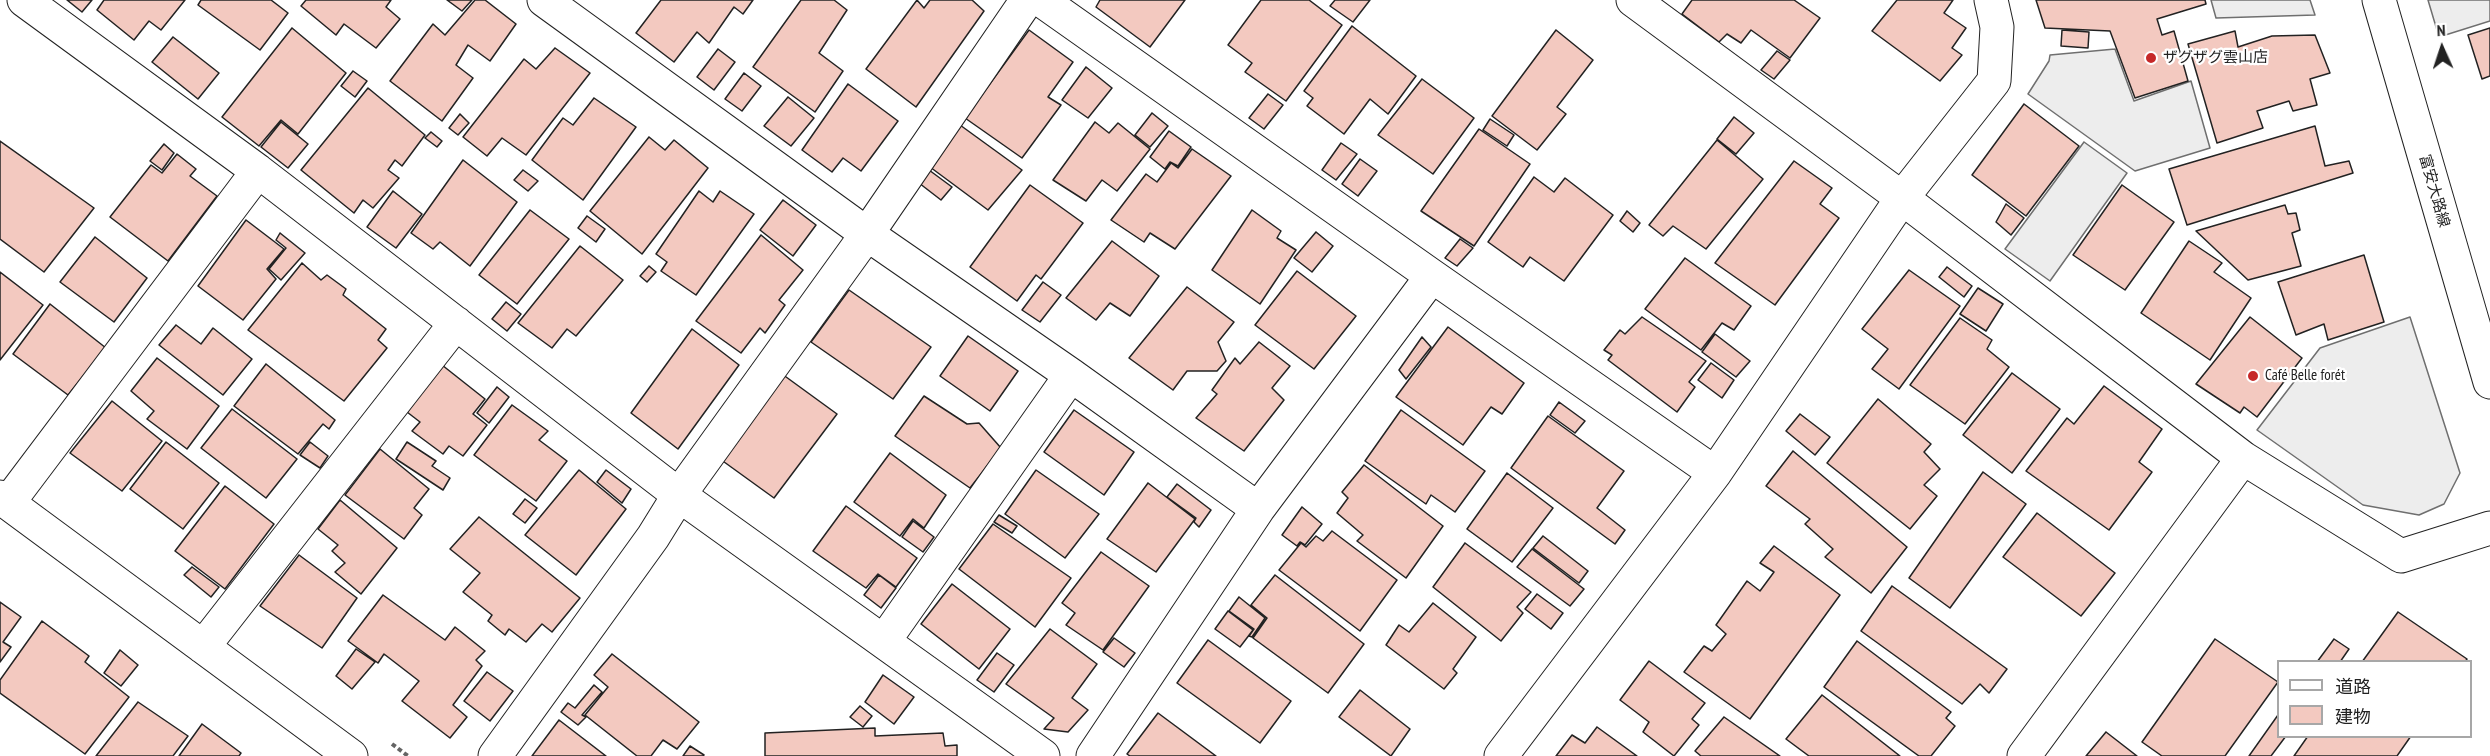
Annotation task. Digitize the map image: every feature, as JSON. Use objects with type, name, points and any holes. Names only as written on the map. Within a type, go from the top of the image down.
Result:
[{"type":"street","points":[[24,0],[258,171],[679,495],[1043,756]]},
{"type":"street","points":[[544,0],[867,234],[1071,375],[1258,509]]},
{"type":"street","points":[[495,756],[867,234],[1028,0]]},
{"type":"street","points":[[1041,0],[1715,473]]},
{"type":"street","points":[[1633,0],[1902,198],[2243,459],[2401,556],[2490,528]]},
{"type":"street","points":[[1502,756],[1715,473],[1902,198],[1994,81],[1997,27],[1991,0]]},
{"type":"street","name":"富安大路線","points":[[2379,0],[2490,382]]},
{"type":"street","points":[[258,171],[4,500],[351,756]]},
{"type":"street","points":[[1093,756],[1258,509],[1432,276]]},
{"type":"street","points":[[204,647],[456,323]]},
{"type":"street","points":[[884,641],[1071,375]]},
{"type":"street","points":[[2024,756],[2243,459]]},
{"type":"shaded area","points":[[2211,0],[2310,0],[2315,15],[2216,18]]},
{"type":"shaded area","points":[[2428,0],[2490,0],[2490,21],[2439,37]]},
{"type":"shaded area","points":[[2115,49],[2134,101],[2191,81],[2210,148],[2135,171],[2028,94],[2049,61],[2050,55]]},
{"type":"shaded area","points":[[2084,142],[2127,173],[2050,281],[2005,249]]},
{"type":"shaded area","points":[[2410,317],[2460,473],[2444,504],[2419,515],[2363,505],[2257,430],[2320,348]]},
{"type":"building","points":[[67,0],[92,0],[82,12]]},
{"type":"building","points":[[104,0],[185,0],[161,30],[149,21],[134,40],[97,10]]},
{"type":"building","points":[[201,0],[271,0],[288,13],[260,50],[198,5]]},
{"type":"building","points":[[306,0],[391,0],[386,7],[400,19],[376,48],[344,24],[336,35],[301,6]]},
{"type":"building","points":[[447,0],[472,0],[462,11]]},
{"type":"building","points":[[475,0],[485,0],[516,24],[490,61],[468,45],[456,65],[473,78],[442,121],[390,81],[433,24],[445,35]]},
{"type":"building","points":[[661,0],[753,0],[743,14],[734,7],[709,43],[697,32],[674,62],[636,33]]},
{"type":"building","points":[[801,0],[834,0],[847,10],[819,53],[843,71],[815,112],[753,67]]},
{"type":"building","points":[[917,0],[924,8],[930,0],[972,0],[984,11],[916,107],[866,69]]},
{"type":"building","points":[[1100,0],[1185,0],[1150,47],[1096,7]]},
{"type":"building","points":[[1261,0],[1309,0],[1342,25],[1286,101],[1245,72],[1252,63],[1228,45]]},
{"type":"building","points":[[1335,0],[1370,0],[1353,22],[1330,6]]},
{"type":"building","points":[[1692,0],[1794,0],[1820,18],[1790,58],[1751,30],[1741,43],[1727,34],[1719,42],[1682,14]]},
{"type":"building","points":[[1897,0],[1953,0],[1944,13],[1966,28],[1952,48],[1962,55],[1940,81],[1872,31]]},
{"type":"building","name":"ザグザグ雲山店","points":[[2036,0],[2205,0],[2206,4],[2157,19],[2162,35],[2174,31],[2188,81],[2135,98],[2110,31],[2045,28]]},
{"type":"building","points":[[1352,26],[1416,76],[1388,114],[1370,99],[1344,134],[1307,106],[1313,98],[1304,91]]},
{"type":"building","points":[[292,28],[346,73],[298,134],[281,120],[259,146],[222,117]]},
{"type":"building","points":[[2490,28],[2490,76],[2482,79],[2468,35]]},
{"type":"building","points":[[1029,30],[1073,62],[1048,97],[1061,105],[1022,158],[965,118]]},
{"type":"building","points":[[1556,30],[1593,60],[1557,107],[1566,114],[1537,150],[1492,116]]},
{"type":"building","points":[[2062,30],[2089,32],[2088,48],[2061,46]]},
{"type":"building","points":[[2235,31],[2238,47],[2272,36],[2315,35],[2330,73],[2310,79],[2317,105],[2293,111],[2289,101],[2257,111],[2263,128],[2217,143],[2188,44]]},
{"type":"building","points":[[173,37],[219,73],[198,99],[152,62]]},
{"type":"building","points":[[555,48],[590,73],[526,155],[502,138],[487,156],[463,137],[524,59],[536,69]]},
{"type":"building","points":[[718,49],[735,62],[714,90],[697,77]]},
{"type":"building","points":[[1777,51],[1790,60],[1774,79],[1761,70]]},
{"type":"building","points":[[1086,67],[1112,88],[1088,118],[1062,100]]},
{"type":"building","points":[[353,71],[367,81],[355,97],[341,86]]},
{"type":"building","points":[[744,73],[761,86],[742,111],[725,99]]},
{"type":"building","points":[[1422,79],[1474,118],[1433,174],[1378,135]]},
{"type":"building","points":[[848,84],[898,121],[861,171],[843,158],[832,172],[802,150]]},
{"type":"building","points":[[368,88],[425,135],[402,166],[395,160],[388,170],[399,178],[373,208],[363,200],[354,213],[301,170]]},
{"type":"building","points":[[1268,94],[1283,105],[1264,129],[1249,118]]},
{"type":"building","points":[[788,97],[814,118],[791,146],[764,126]]},
{"type":"building","points":[[594,98],[636,127],[583,200],[532,160],[563,118],[573,125]]},
{"type":"building","points":[[2024,104],[2079,146],[2026,216],[1972,175]]},
{"type":"building","points":[[1152,113],[1168,126],[1150,147],[1135,135]]},
{"type":"building","points":[[460,114],[469,123],[458,135],[449,128]]},
{"type":"building","points":[[1734,117],[1754,133],[1736,154],[1717,139]]},
{"type":"building","points":[[1490,119],[1514,135],[1507,146],[1483,130]]},
{"type":"building","points":[[281,122],[308,144],[288,168],[261,147]]},
{"type":"building","points":[[1095,122],[1109,133],[1118,123],[1150,149],[1117,191],[1102,180],[1086,201],[1053,180]]},
{"type":"building","points":[[960,125],[1022,170],[988,210],[930,167]]},
{"type":"building","points":[[2315,126],[2325,166],[2349,161],[2353,173],[2187,225],[2169,169]]},
{"type":"building","points":[[1479,129],[1530,164],[1474,246],[1421,211]]},
{"type":"building","points":[[1169,131],[1191,147],[1178,166],[1170,162],[1165,169],[1150,157]]},
{"type":"building","points":[[431,132],[442,141],[437,147],[425,138]]},
{"type":"building","points":[[649,137],[665,150],[674,140],[708,168],[642,254],[590,211]]},
{"type":"building","points":[[1717,140],[1763,179],[1706,249],[1673,226],[1663,236],[1649,225]]},
{"type":"building","points":[[0,141],[94,208],[44,272],[0,239]]},
{"type":"building","points":[[1341,143],[1357,154],[1336,180],[1322,170]]},
{"type":"building","points":[[164,144],[174,153],[162,170],[150,161]]},
{"type":"building","points":[[1192,149],[1231,176],[1175,249],[1150,233],[1144,242],[1111,220],[1146,174],[1157,182],[1171,163],[1178,168]]},
{"type":"building","points":[[177,154],[196,169],[190,176],[217,196],[168,261],[110,217],[151,165],[162,173]]},
{"type":"building","points":[[1360,159],[1377,171],[1358,196],[1342,184]]},
{"type":"building","points":[[463,160],[517,202],[470,266],[440,242],[433,249],[411,233]]},
{"type":"building","points":[[1794,161],[1832,188],[1820,204],[1839,218],[1775,305],[1715,263]]},
{"type":"building","points":[[523,170],[538,181],[528,191],[514,180]]},
{"type":"building","points":[[929,170],[952,187],[941,200],[919,183]]},
{"type":"building","points":[[1534,177],[1554,192],[1565,178],[1613,215],[1564,281],[1530,257],[1523,267],[1488,242]]},
{"type":"building","points":[[1030,185],[1083,223],[1041,279],[1036,275],[1017,301],[970,267]]},
{"type":"building","points":[[2122,185],[2174,222],[2125,290],[2073,255]]},
{"type":"building","points":[[393,191],[422,214],[396,248],[367,227]]},
{"type":"building","points":[[699,191],[713,202],[720,191],[754,214],[696,295],[661,271],[667,262],[656,254]]},
{"type":"building","points":[[783,200],[816,225],[793,256],[760,230]]},
{"type":"building","points":[[2006,204],[2024,218],[2011,235],[1996,222]]},
{"type":"building","points":[[2285,205],[2288,214],[2296,213],[2300,230],[2292,233],[2301,266],[2248,280],[2196,231]]},
{"type":"building","points":[[530,210],[569,239],[517,304],[479,275]]},
{"type":"building","points":[[1252,210],[1281,231],[1277,238],[1296,250],[1260,304],[1212,270]]},
{"type":"building","points":[[1627,211],[1640,223],[1633,232],[1620,221]]},
{"type":"building","points":[[587,216],[605,229],[596,242],[578,228]]},
{"type":"building","points":[[246,220],[284,249],[267,269],[276,279],[243,320],[198,286]]},
{"type":"building","points":[[1316,232],[1333,246],[1312,272],[1294,258]]},
{"type":"building","points":[[280,233],[305,253],[281,280],[269,269],[286,248],[276,240]]},
{"type":"building","points":[[761,235],[803,270],[779,300],[785,305],[765,333],[760,328],[741,353],[696,321]]},
{"type":"building","points":[[95,237],[147,278],[114,322],[60,282]]},
{"type":"building","points":[[1460,239],[1473,248],[1457,266],[1445,258]]},
{"type":"building","points":[[1112,241],[1159,276],[1130,316],[1110,303],[1096,320],[1066,298]]},
{"type":"building","points":[[2189,241],[2222,263],[2214,272],[2251,298],[2210,360],[2141,313]]},
{"type":"building","points":[[580,246],[623,280],[576,336],[567,329],[552,348],[518,323]]},
{"type":"building","points":[[2364,255],[2384,322],[2328,340],[2324,324],[2296,335],[2278,282]]},
{"type":"building","points":[[1685,258],[1751,306],[1734,330],[1722,323],[1701,350],[1645,309]]},
{"type":"building","points":[[302,263],[321,280],[327,275],[346,289],[343,295],[386,329],[378,340],[387,348],[344,401],[248,330]]},
{"type":"building","points":[[649,266],[656,272],[647,282],[640,276]]},
{"type":"building","points":[[1947,267],[1972,286],[1964,297],[1939,277]]},
{"type":"building","points":[[1909,270],[1960,306],[1899,389],[1872,369],[1888,349],[1862,329]]},
{"type":"building","points":[[1297,271],[1356,316],[1314,369],[1255,325]]},
{"type":"building","points":[[0,272],[43,305],[0,360]]},
{"type":"building","points":[[1043,282],[1061,295],[1040,322],[1022,310]]},
{"type":"building","points":[[1187,287],[1234,322],[1218,342],[1226,361],[1217,371],[1187,371],[1173,390],[1129,358]]},
{"type":"building","points":[[1978,288],[2003,304],[1986,331],[1960,314]]},
{"type":"building","points":[[849,290],[931,347],[893,399],[811,342]]},
{"type":"building","points":[[506,302],[521,314],[507,331],[492,319]]},
{"type":"building","points":[[50,304],[106,348],[68,395],[13,354]]},
{"type":"building","points":[[1642,317],[1706,361],[1689,382],[1695,387],[1677,412],[1608,360],[1612,355],[1604,350],[1620,330],[1625,334]]},
{"type":"building","points":[[2250,317],[2302,358],[2257,417],[2244,407],[2240,413],[2196,384]]},
{"type":"building","points":[[1960,318],[1992,340],[1987,349],[2009,367],[1965,424],[1910,385]]},
{"type":"building","points":[[176,325],[201,344],[213,328],[252,359],[223,395],[159,345]]},
{"type":"building","points":[[1448,327],[1524,383],[1502,414],[1491,407],[1463,445],[1396,397]]},
{"type":"building","points":[[692,329],[739,365],[678,449],[631,413]]},
{"type":"building","points":[[1715,334],[1750,361],[1736,377],[1702,352]]},
{"type":"building","points":[[968,336],[1018,371],[990,411],[940,376]]},
{"type":"building","points":[[1422,337],[1431,347],[1406,379],[1399,370]]},
{"type":"building","points":[[1259,342],[1290,366],[1272,388],[1284,400],[1244,451],[1196,418],[1217,394],[1212,390],[1235,358],[1240,364]]},
{"type":"building","points":[[157,358],[219,406],[187,449],[147,419],[154,411],[131,391]]},
{"type":"building","points":[[1711,363],[1734,380],[1722,398],[1698,380]]},
{"type":"building","points":[[266,364],[335,420],[329,429],[323,424],[298,454],[234,406]]},
{"type":"building","points":[[442,365],[485,399],[473,414],[487,425],[463,456],[449,446],[443,454],[412,431],[420,422],[407,412]]},
{"type":"building","points":[[2012,373],[2060,409],[2012,473],[1963,435]]},
{"type":"building","points":[[782,374],[837,414],[774,498],[720,459]]},
{"type":"building","points":[[2104,386],[2162,429],[2139,462],[2152,472],[2109,530],[2026,471],[2067,418],[2074,424]]},
{"type":"building","points":[[497,387],[509,397],[489,423],[477,413]]},
{"type":"building","points":[[924,396],[967,424],[979,423],[1001,448],[970,488],[895,436]]},
{"type":"building","points":[[1878,399],[1931,444],[1924,452],[1940,469],[1924,485],[1937,496],[1910,529],[1827,463]]},
{"type":"building","points":[[112,401],[162,441],[122,491],[70,453]]},
{"type":"building","points":[[1559,402],[1585,421],[1575,433],[1550,415]]},
{"type":"building","points":[[512,405],[548,431],[539,440],[567,461],[536,501],[474,455]]},
{"type":"building","points":[[232,409],[297,459],[266,498],[201,448]]},
{"type":"building","points":[[1074,410],[1134,452],[1104,495],[1044,452]]},
{"type":"building","points":[[1401,410],[1485,471],[1455,512],[1431,495],[1426,504],[1365,461]]},
{"type":"building","points":[[1800,414],[1830,437],[1815,455],[1786,431]]},
{"type":"building","points":[[1548,416],[1624,471],[1597,508],[1625,530],[1615,544],[1511,468]]},
{"type":"building","points":[[166,442],[219,483],[183,529],[130,489]]},
{"type":"building","points":[[310,442],[328,456],[320,468],[300,455]]},
{"type":"building","points":[[407,442],[436,461],[432,466],[450,478],[443,490],[396,459]]},
{"type":"building","points":[[380,449],[429,489],[414,508],[422,515],[404,539],[345,495]]},
{"type":"building","points":[[1793,451],[1907,547],[1871,593],[1825,557],[1833,549],[1805,524],[1810,519],[1766,486]]},
{"type":"building","points":[[890,453],[946,495],[924,528],[913,519],[900,536],[854,502]]},
{"type":"building","points":[[1364,465],[1443,526],[1406,578],[1357,541],[1363,535],[1337,513],[1348,498],[1342,492]]},
{"type":"building","points":[[579,470],[626,509],[576,575],[525,535]]},
{"type":"building","points":[[606,470],[631,489],[622,503],[597,482]]},
{"type":"building","points":[[1036,470],[1099,514],[1065,558],[1005,514]]},
{"type":"building","points":[[1983,472],[2026,504],[1950,608],[1909,578]]},
{"type":"building","points":[[1507,473],[1553,508],[1512,562],[1467,529]]},
{"type":"building","points":[[1148,483],[1195,519],[1156,572],[1107,539]]},
{"type":"building","points":[[1177,484],[1211,510],[1199,527],[1194,522],[1196,518],[1167,497]]},
{"type":"building","points":[[225,486],[274,524],[225,589],[175,551]]},
{"type":"building","points":[[525,499],[537,508],[525,523],[513,514]]},
{"type":"building","points":[[340,500],[397,548],[361,594],[335,572],[345,563],[332,551],[338,545],[318,529]]},
{"type":"building","points":[[846,506],[917,558],[896,587],[878,574],[866,588],[813,551]]},
{"type":"building","points":[[1302,507],[1322,524],[1305,545],[1300,542],[1297,546],[1282,535]]},
{"type":"building","points":[[2037,513],[2115,573],[2081,616],[2003,557]]},
{"type":"building","points":[[999,515],[1017,526],[1012,533],[994,522]]},
{"type":"building","points":[[479,517],[580,598],[552,632],[542,624],[526,642],[509,629],[505,635],[488,621],[492,615],[463,592],[480,573],[450,549]]},
{"type":"building","points":[[913,521],[934,537],[923,552],[902,537]]},
{"type":"building","points":[[993,524],[1071,578],[1035,627],[959,569]]},
{"type":"building","points":[[1332,531],[1397,580],[1360,631],[1279,570],[1301,543],[1306,547],[1316,536],[1323,541]]},
{"type":"building","points":[[1543,536],[1588,571],[1579,583],[1533,548]]},
{"type":"building","points":[[1465,543],[1531,592],[1517,607],[1523,613],[1501,641],[1433,587]]},
{"type":"building","points":[[1774,546],[1840,595],[1750,719],[1684,672],[1704,646],[1712,651],[1726,634],[1716,625],[1747,581],[1760,591],[1774,572],[1760,563]]},
{"type":"building","points":[[1532,549],[1584,589],[1570,606],[1517,567]]},
{"type":"building","points":[[1101,552],[1149,586],[1103,650],[1066,625],[1075,613],[1062,603]]},
{"type":"building","points":[[299,555],[357,598],[322,648],[260,606]]},
{"type":"building","points":[[192,567],[219,587],[211,597],[184,575]]},
{"type":"building","points":[[879,575],[896,588],[881,608],[864,595]]},
{"type":"building","points":[[1275,575],[1364,644],[1328,693],[1253,638],[1267,618],[1251,605]]},
{"type":"building","points":[[952,584],[1010,629],[979,669],[921,624]]},
{"type":"building","points":[[1892,586],[2007,669],[1989,693],[1980,684],[1962,704],[1861,631]]},
{"type":"building","points":[[1537,594],[1563,613],[1551,629],[1525,609]]},
{"type":"building","points":[[383,595],[445,640],[455,627],[485,651],[476,660],[482,666],[453,705],[467,717],[450,738],[402,701],[419,681],[384,654],[378,663],[348,641]]},
{"type":"building","points":[[1239,597],[1265,618],[1252,637],[1249,636],[1254,629],[1229,611]]},
{"type":"building","points":[[0,602],[21,617],[3,642],[11,647],[0,662]]},
{"type":"building","points":[[1433,603],[1476,637],[1453,669],[1457,673],[1444,689],[1386,645],[1399,625],[1409,632]]},
{"type":"building","points":[[1228,611],[1253,630],[1240,647],[1215,629]]},
{"type":"building","points":[[2398,612],[2467,659],[2466,660],[2363,660]]},
{"type":"building","points":[[42,621],[89,656],[85,662],[129,697],[85,754],[0,693],[0,680]]},
{"type":"building","points":[[1050,629],[1097,664],[1072,698],[1088,710],[1068,732],[1044,729],[1054,718],[1006,684]]},
{"type":"building","points":[[1114,638],[1135,653],[1124,667],[1103,652]]},
{"type":"building","points":[[2215,639],[2277,681],[2225,756],[2162,756],[2142,742]]},
{"type":"building","points":[[2334,639],[2349,649],[2341,660],[2318,660]]},
{"type":"building","points":[[1208,640],[1291,701],[1260,743],[1177,683]]},
{"type":"building","points":[[1857,641],[1951,712],[1946,718],[1955,726],[1931,756],[1919,756],[1824,687]]},
{"type":"building","points":[[356,649],[375,662],[352,689],[336,676]]},
{"type":"building","points":[[120,650],[138,665],[121,686],[104,673]]},
{"type":"building","points":[[997,653],[1014,665],[994,692],[977,680]]},
{"type":"building","points":[[612,654],[699,722],[677,749],[663,740],[651,756],[637,756],[585,715],[608,687],[594,675]]},
{"type":"building","points":[[1649,661],[1705,703],[1692,719],[1699,725],[1674,756],[1643,732],[1649,722],[1620,700]]},
{"type":"building","points":[[487,672],[513,691],[490,721],[464,701]]},
{"type":"building","points":[[883,675],[914,697],[894,724],[865,702]]},
{"type":"building","points":[[594,685],[602,692],[582,715],[586,717],[578,725],[561,712],[568,703],[575,708]]},
{"type":"building","points":[[1360,690],[1410,729],[1391,756],[1339,717]]},
{"type":"building","points":[[1822,695],[1900,756],[1809,756],[1786,739]]},
{"type":"building","points":[[138,702],[188,736],[173,756],[96,756]]},
{"type":"building","points":[[860,706],[872,716],[863,727],[850,717]]},
{"type":"building","points":[[1158,713],[1216,756],[1130,756],[1127,754]]},
{"type":"building","points":[[2277,716],[2277,738],[2284,738],[2271,756],[2249,756]]},
{"type":"building","points":[[1724,717],[1780,756],[1701,756],[1695,751]]},
{"type":"building","points":[[559,720],[606,756],[532,756]]},
{"type":"building","points":[[202,724],[241,753],[239,756],[179,756]]},
{"type":"building","points":[[1597,727],[1637,756],[1556,756],[1572,735],[1585,743]]},
{"type":"building","points":[[875,728],[875,736],[943,733],[945,746],[957,745],[957,756],[765,756],[765,733]]},
{"type":"building","points":[[2106,732],[2137,756],[2086,756]]},
{"type":"building","points":[[2307,738],[2410,738],[2397,756],[2294,756]]},
{"type":"building","points":[[690,746],[704,755],[683,756]]},
{"type":"place","name":"ザグザグ雲山店","points":[[2151,58]]},
{"type":"place","name":"Café Belle forét","points":[[2253,376]]}]
